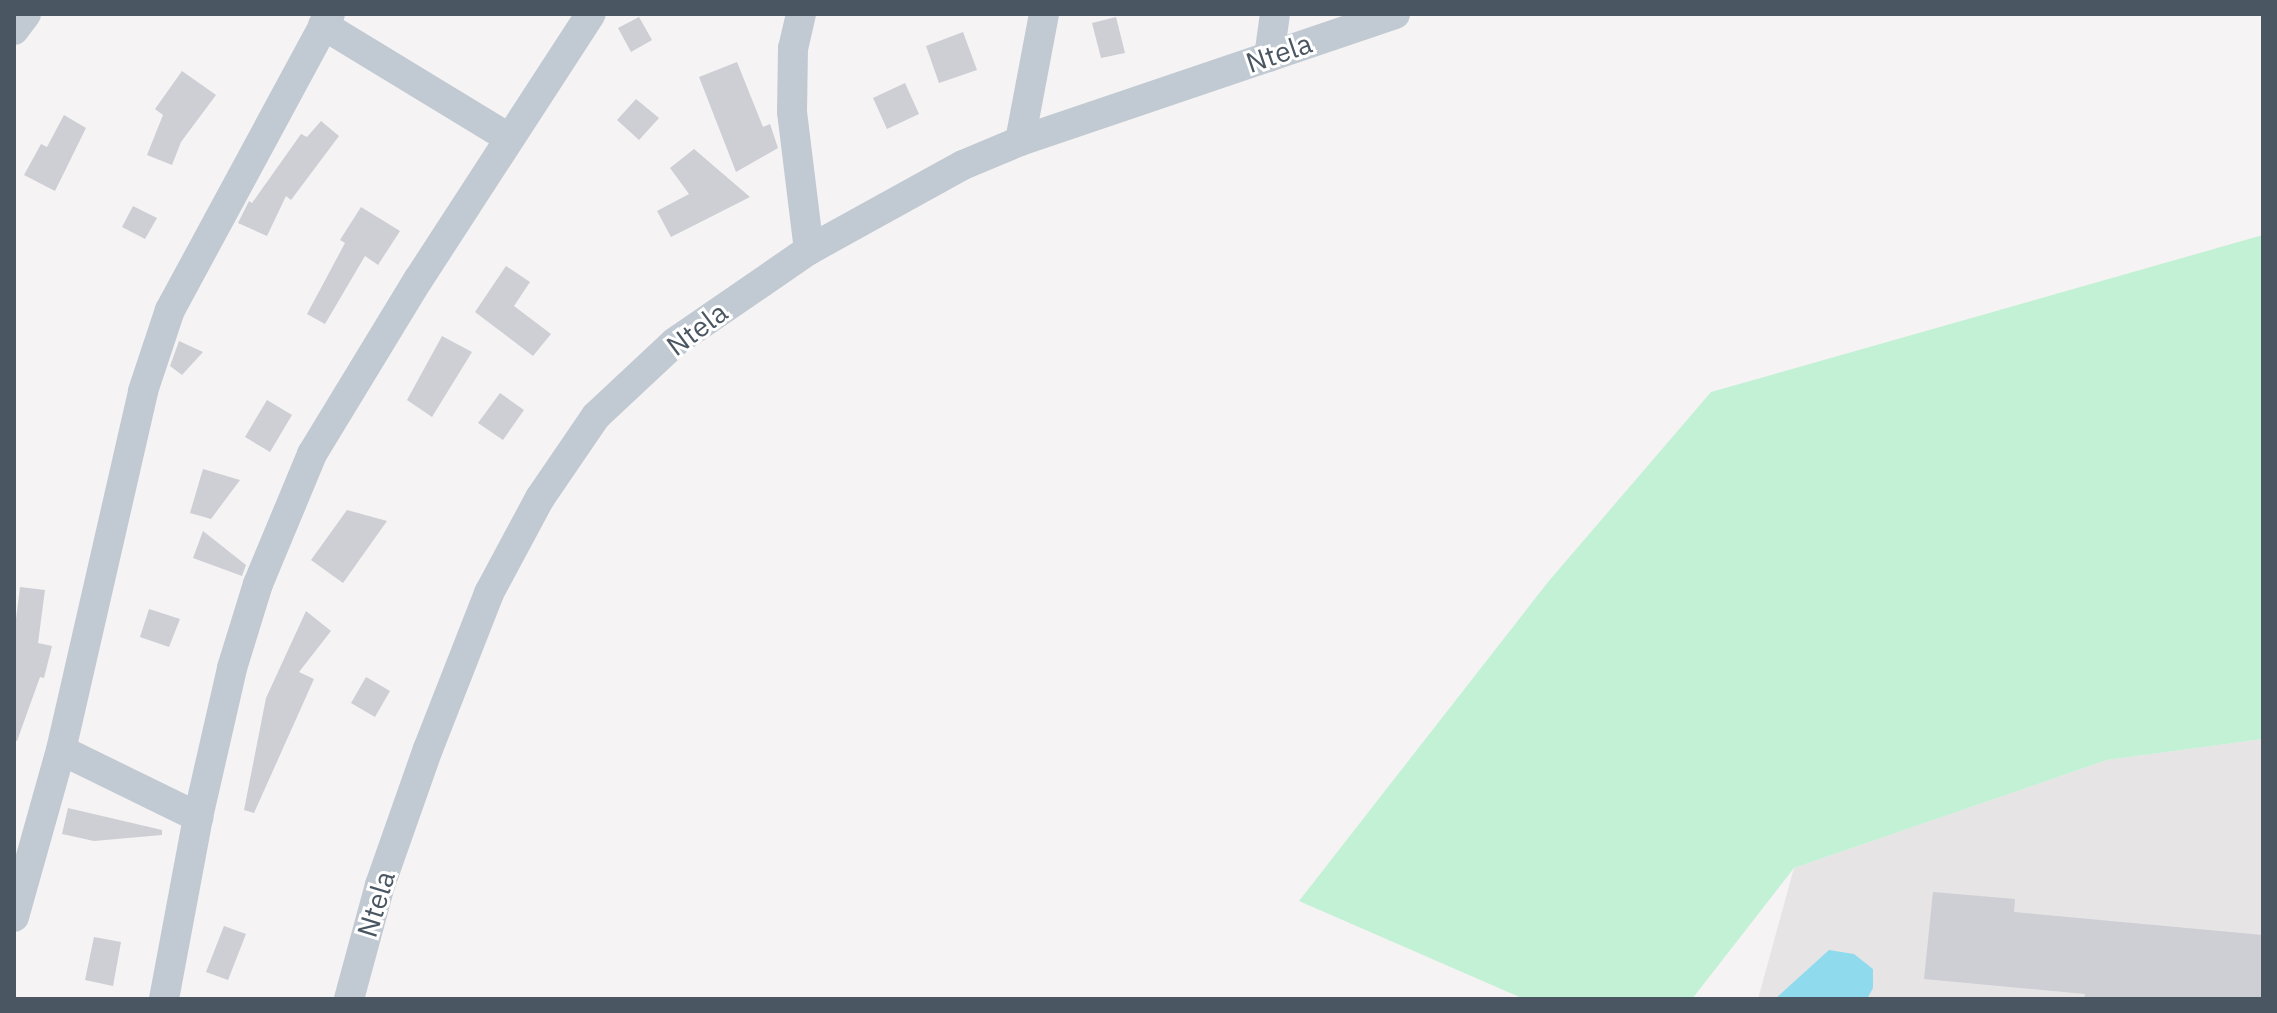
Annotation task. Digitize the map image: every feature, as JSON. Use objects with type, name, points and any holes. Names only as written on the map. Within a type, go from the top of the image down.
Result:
[{"type":"street","points":[[14,30],[26,14]]},
{"type":"street","points":[[164,999],[198,817],[236,654],[258,584],[312,454],[509,138],[591,14]]},
{"type":"street","points":[[801,14],[793,48],[792,112],[809,250]]},
{"type":"street","points":[[1020,141],[1044,14]]},
{"type":"street","points":[[1269,57],[1275,14]]},
{"type":"street","name":"Ntela","points":[[349,999],[380,885],[433,735],[489,593],[540,498],[596,416],[675,342],[809,250],[893,201],[1020,141],[1395,14]]},
{"type":"street","points":[[14,917],[61,750],[143,391],[170,310],[207,248],[327,20],[509,138]]},
{"type":"street","points":[[61,750],[198,817]]},
{"type":"shaded area","points":[[2263,739],[2263,999],[1758,999],[1794,868],[2107,760]]},
{"type":"green space","points":[[2263,235],[2263,739],[2107,760],[1794,868],[1692,999],[1524,999],[1299,901],[1548,582],[1711,392]]},
{"type":"water","points":[[1829,950],[1854,954],[1873,969],[1873,988],[1867,999],[1775,999]]},
{"type":"building","points":[[639,17],[652,40],[631,52],[618,28]]},
{"type":"building","points":[[1116,17],[1125,53],[1101,58],[1092,23]]},
{"type":"building","points":[[963,32],[977,70],[939,83],[926,46]]},
{"type":"building","points":[[737,62],[763,127],[770,124],[778,148],[736,172],[699,77]]},
{"type":"building","points":[[182,71],[216,95],[181,142],[172,165],[147,155],[163,115],[155,109]]},
{"type":"building","points":[[905,83],[919,114],[887,129],[873,98]]},
{"type":"building","points":[[636,99],[659,118],[639,140],[617,120]]},
{"type":"building","points":[[64,115],[86,128],[55,191],[24,175],[41,144],[47,147]]},
{"type":"building","points":[[321,121],[339,136],[291,200],[286,196],[267,236],[238,223],[249,201],[252,203],[301,134],[307,137]]},
{"type":"building","points":[[694,149],[750,197],[671,237],[657,211],[689,194],[670,168]]},
{"type":"building","points":[[133,206],[157,218],[145,239],[122,227]]},
{"type":"building","points":[[361,207],[400,231],[378,265],[365,256],[325,324],[307,314],[345,243],[340,240]]},
{"type":"building","points":[[506,266],[530,282],[514,306],[551,334],[533,356],[475,312]]},
{"type":"building","points":[[442,336],[472,352],[432,417],[407,400]]},
{"type":"building","points":[[179,341],[203,352],[182,375],[170,366]]},
{"type":"building","points":[[500,393],[524,410],[503,440],[478,423]]},
{"type":"building","points":[[267,400],[292,415],[270,452],[245,437]]},
{"type":"building","points":[[203,469],[240,480],[211,519],[190,513]]},
{"type":"building","points":[[347,510],[387,521],[343,583],[311,560]]},
{"type":"building","points":[[203,531],[246,565],[242,576],[193,558]]},
{"type":"building","points":[[20,587],[45,590],[38,643],[52,646],[44,678],[40,677],[17,741],[14,741],[14,635]]},
{"type":"building","points":[[149,609],[180,619],[169,647],[140,637]]},
{"type":"building","points":[[306,611],[331,631],[299,672],[314,679],[254,813],[244,810],[266,698]]},
{"type":"building","points":[[366,677],[390,691],[375,717],[351,703]]},
{"type":"building","points":[[68,808],[162,830],[162,835],[94,841],[62,834]]},
{"type":"building","points":[[1933,892],[2015,899],[2014,912],[2263,935],[2263,999],[2084,999],[2085,994],[1924,979]]},
{"type":"building","points":[[224,926],[246,934],[228,980],[206,972]]},
{"type":"building","points":[[94,937],[121,942],[113,986],[85,980]]}]
